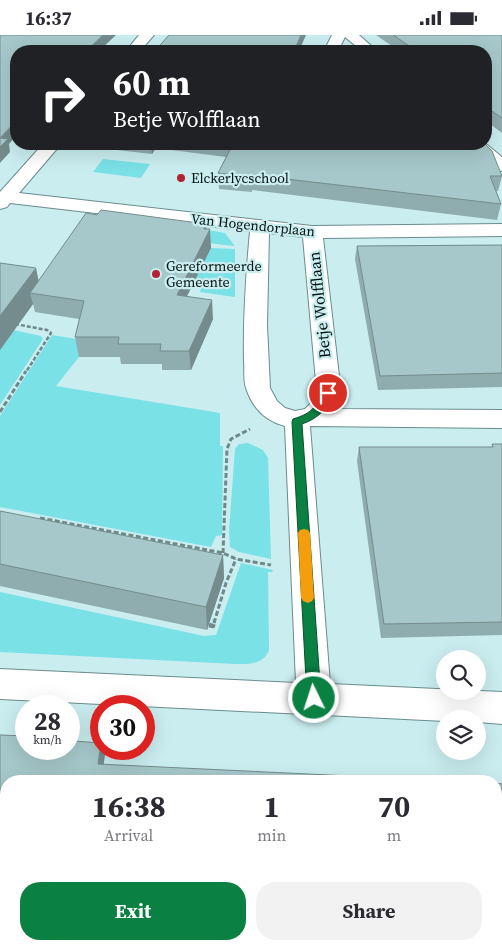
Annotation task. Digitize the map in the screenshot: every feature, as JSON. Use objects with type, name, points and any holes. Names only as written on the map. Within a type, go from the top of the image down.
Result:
[{"type":"street","points":[[138,45],[147,35]]},
{"type":"street","points":[[351,35],[363,45]]},
{"type":"street","points":[[3,200],[47,150]]},
{"type":"street","points":[[483,150],[502,166]]},
{"type":"street","name":"Van Hogendorplaan","points":[[3,200],[312,232],[502,230]]},
{"type":"street","points":[[260,227],[254,314],[258,388],[266,404],[295,418],[502,419]]},
{"type":"street","name":"Betje Wolfflaan","points":[[295,418],[323,406],[328,393],[312,232]]},
{"type":"street","points":[[295,418],[314,698]]},
{"type":"street","points":[[0,684],[502,708]]},
{"type":"path","points":[[0,412],[51,333],[47,329],[9,323]]},
{"type":"path","points":[[223,553],[227,449],[231,439],[295,418]]},
{"type":"path","points":[[39,518],[223,553],[236,559],[306,570]]},
{"type":"path","points":[[209,625],[213,626],[226,583],[236,559]]},
{"type":"shaded area","points":[[103,159],[150,164],[141,178],[93,172]]},
{"type":"shaded area","points":[[93,218],[225,233],[235,246],[207,243]]},
{"type":"shaded area","points":[[211,248],[235,249],[235,297],[200,292],[201,288],[184,287]]},
{"type":"shaded area","points":[[0,327],[41,336],[43,339],[0,405]]},
{"type":"shaded area","points":[[52,335],[83,340],[79,357],[56,386],[220,413],[220,446],[223,446],[222,535],[216,536],[211,547],[0,507],[0,416]]},
{"type":"shaded area","points":[[248,443],[263,450],[268,458],[271,559],[239,552],[230,547],[229,531],[235,449],[239,444]]},
{"type":"shaded area","points":[[241,563],[273,570],[268,572],[269,650],[263,659],[255,663],[235,664],[0,652],[0,592],[204,636],[216,635]]},
{"type":"building","points":[[0,35],[103,35],[92,45],[10,45],[10,127],[0,138]]},
{"type":"building","points":[[169,35],[301,35],[297,45],[160,45]]},
{"type":"building","points":[[393,35],[502,35],[502,118],[492,111],[492,45],[408,45]]},
{"type":"building","points":[[0,138],[8,139],[0,147]]},
{"type":"building","points":[[230,150],[491,150],[502,176],[490,176],[501,204],[252,175],[252,177],[218,173]]},
{"type":"building","points":[[101,210],[206,224],[204,229],[210,229],[177,295],[212,300],[189,351],[160,351],[161,344],[118,344],[119,337],[75,337],[84,301],[30,293],[86,213],[97,215]]},
{"type":"building","points":[[502,245],[502,373],[380,376],[357,246]]},
{"type":"building","points":[[0,263],[36,268],[0,316]]},
{"type":"building","points":[[492,444],[502,444],[502,622],[384,624],[359,447],[493,447]]},
{"type":"building","points":[[0,511],[223,555],[206,607],[0,564]]},
{"type":"building","points":[[0,735],[15,736],[15,760],[80,760],[80,741],[90,742],[90,760],[99,760],[98,764],[330,775],[0,775]]},
{"type":"slow traffic","points":[[304,533],[308,598]]},
{"type":"place","name":"Elckerlycschool","points":[[181,178]]},
{"type":"place","name":"Gereformeerde Gemeente","points":[[156,274]]},
{"type":"route","points":[[314,698],[297,422],[310,417],[323,406],[328,393]]}]
